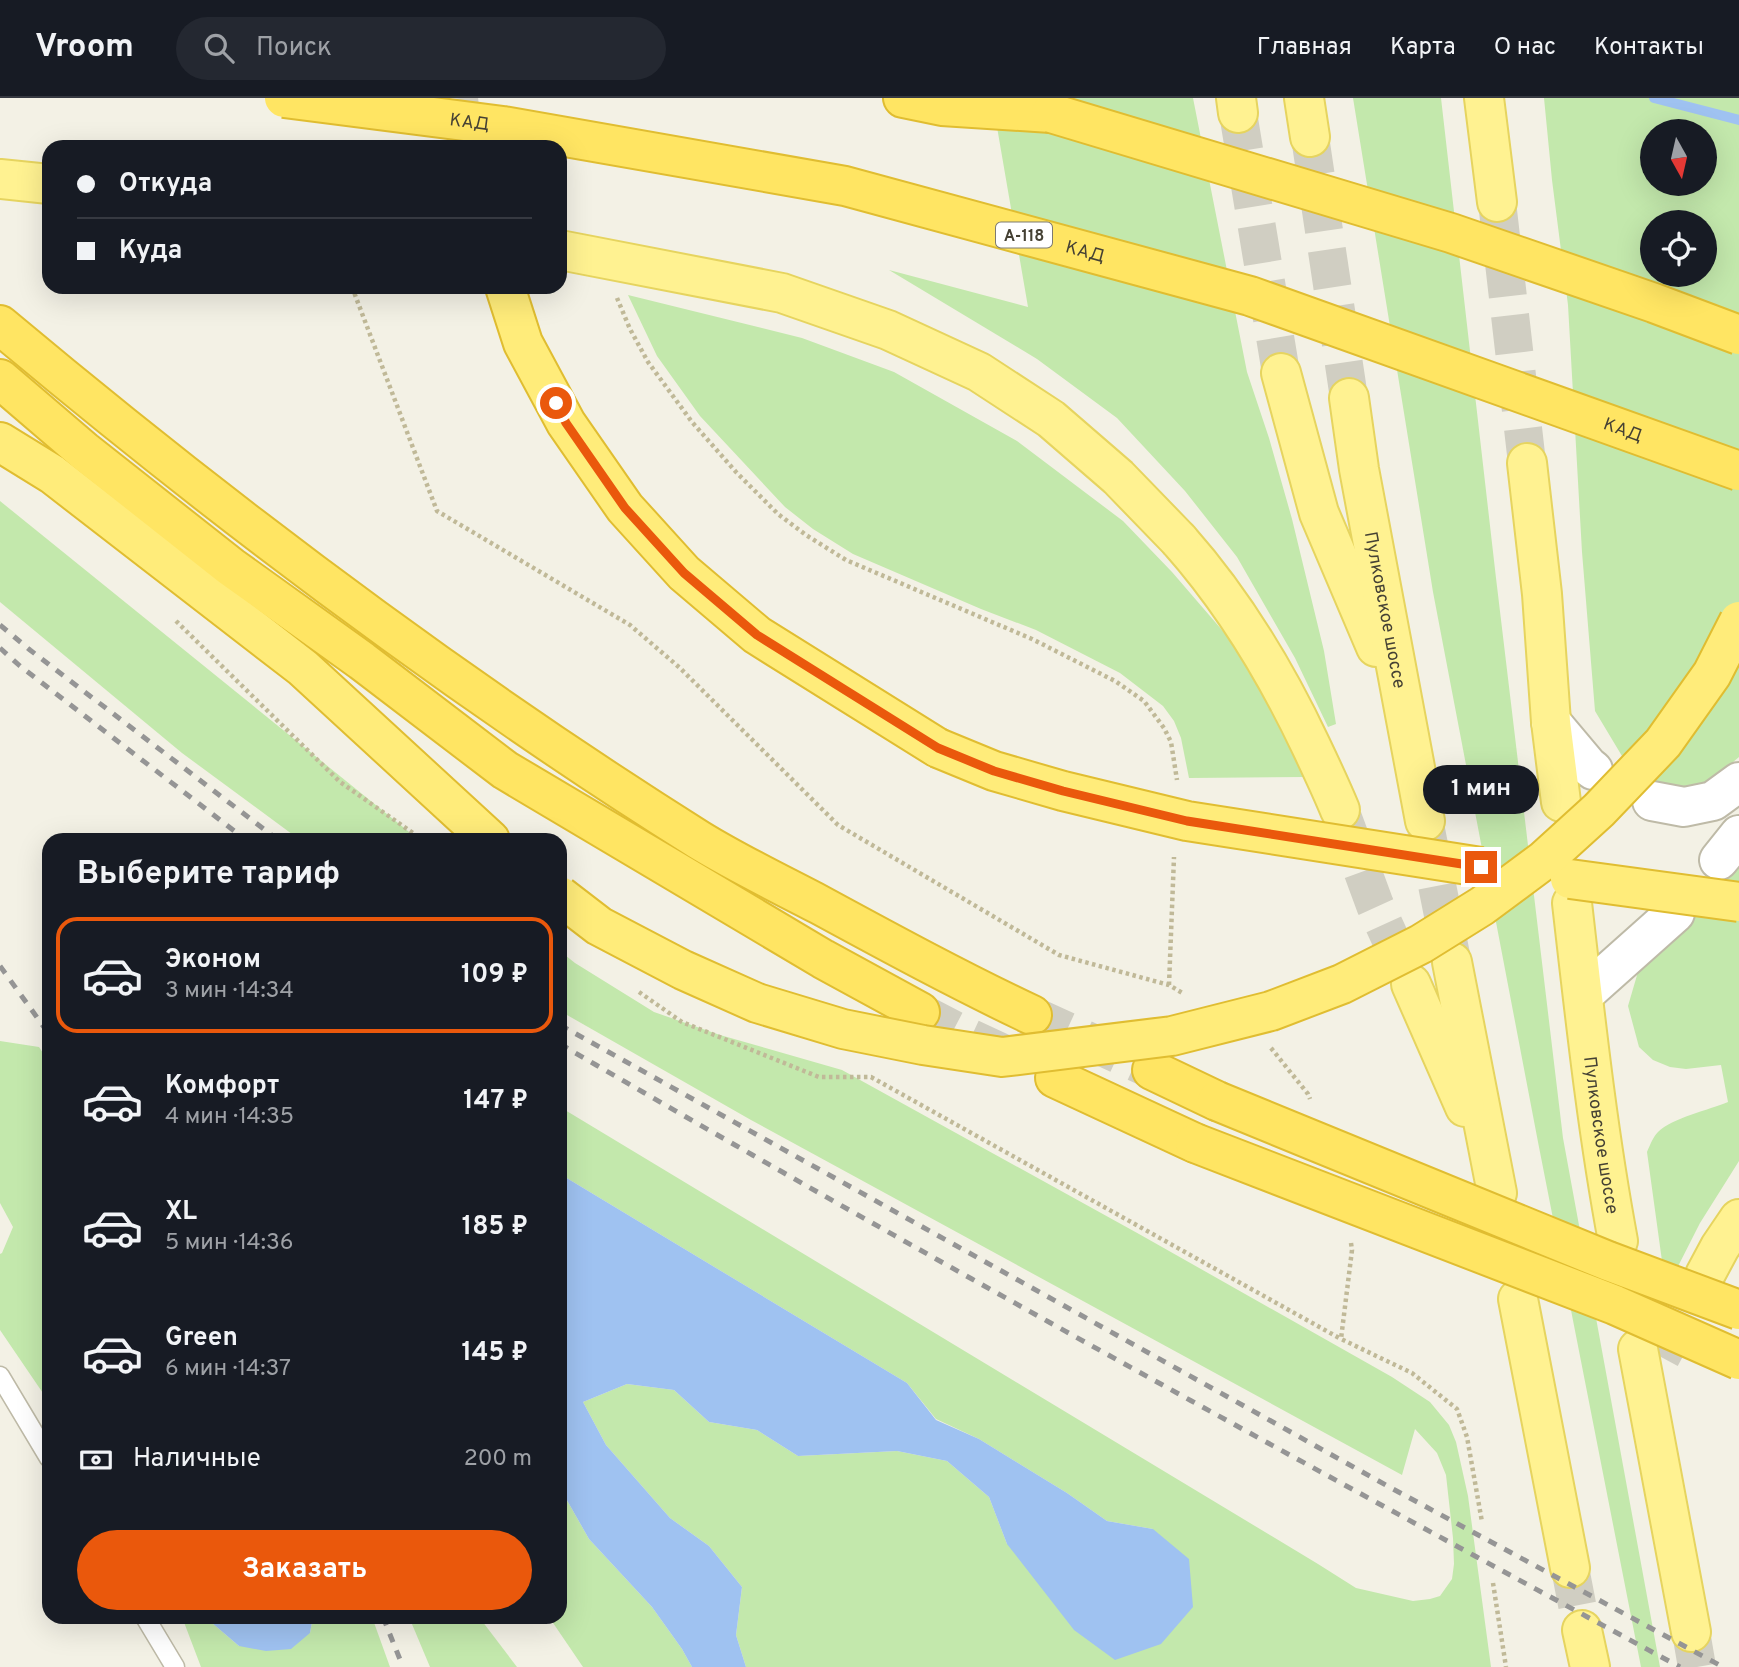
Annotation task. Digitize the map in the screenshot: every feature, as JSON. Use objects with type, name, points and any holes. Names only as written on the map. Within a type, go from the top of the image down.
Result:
[{"type":"highway","name":"КАД","points":[[284,98],[503,127],[845,186],[1250,296],[1739,471]]},
{"type":"highway","points":[[903,98],[942,106],[1037,105],[1451,233],[1739,335]]},
{"type":"highway","points":[[507,294],[523,344],[566,423],[625,508],[684,573],[757,635],[938,748],[994,771],[1187,821],[1481,867]]},
{"type":"highway","points":[[0,325],[112,419],[261,536],[513,719],[702,842],[972,987],[1031,1014]]},
{"type":"highway","points":[[0,379],[84,451],[231,568],[362,661],[505,770],[811,953],[920,1012]]},
{"type":"highway","points":[[0,442],[52,474],[303,668],[482,833]]},
{"type":"highway","points":[[567,901],[599,926],[683,971],[757,1003],[843,1029],[1002,1057],[1172,1036],[1271,1011],[1342,984],[1421,944],[1482,906],[1553,851],[1599,810],[1663,743],[1712,674],[1739,621]]},
{"type":"highway","points":[[1571,891],[1739,902]]},
{"type":"highway","points":[[1152,1070],[1216,1101],[1608,1261],[1739,1310]]},
{"type":"highway","points":[[1055,1078],[1195,1143],[1615,1305],[1739,1360]]},
{"type":"main road","points":[[1304,98],[1310,137]]},
{"type":"main road","points":[[1488,105],[1497,202]]},
{"type":"main road","points":[[0,179],[42,183]]},
{"type":"main road","points":[[567,251],[782,293],[888,330],[979,372],[1051,419],[1118,477],[1179,540],[1242,621],[1289,700],[1339,810]]},
{"type":"main road","points":[[1280,373],[1318,513],[1404,714]]},
{"type":"main road","name":"Пулковское шоссе","points":[[1349,398],[1359,468],[1424,821]]},
{"type":"main road","points":[[1527,463],[1542,594],[1560,802]]},
{"type":"main road","name":"Пулковское шоссе","points":[[1571,891],[1610,1199],[1618,1241]]},
{"type":"main road","points":[[1411,984],[1495,1183],[1452,962]]},
{"type":"main road","points":[[1705,1275],[1739,1219]]},
{"type":"main road","points":[[1518,1299],[1570,1568]]},
{"type":"main road","points":[[1648,1364],[1691,1632]]},
{"type":"main road","points":[[1582,1630],[1590,1667]]},
{"type":"street","points":[[1551,722],[1593,770]]},
{"type":"street","points":[[1652,801],[1684,807],[1713,801],[1739,782]]},
{"type":"street","points":[[1583,995],[1675,913]]},
{"type":"lane","points":[[0,1376],[42,1446]]},
{"type":"lane","points":[[149,1624],[175,1667]]},
{"type":"path","points":[[612,287],[629,328],[648,362],[692,422],[778,514],[846,560],[1032,639],[1115,681],[1144,701],[1164,728],[1171,742],[1177,784]]},
{"type":"path","points":[[355,294],[437,511],[630,625],[689,677],[838,825],[1059,955]]},
{"type":"path","points":[[171,615],[340,782],[413,833]]},
{"type":"path","points":[[1169,985],[1174,856]]},
{"type":"path","points":[[871,1077],[1341,1339],[1412,1373],[1457,1409],[1467,1437],[1482,1522]]},
{"type":"path","points":[[1341,1339],[1352,1250],[1350,1239]]},
{"type":"path","points":[[1493,1583],[1506,1667]]},
{"type":"green space","points":[[992,98],[1193,98],[1247,372],[1292,519],[1324,651],[1336,724],[1328,727],[1295,658],[1237,557],[1185,491],[1117,418],[1037,359],[889,270],[1028,307]]},
{"type":"green space","points":[[1353,98],[1441,98],[1563,1138],[1660,1667],[1641,1667],[1538,1142],[1433,592]]},
{"type":"green space","points":[[1544,98],[1739,98],[1739,757],[1710,780],[1685,791],[1676,793],[1628,766],[1595,711],[1582,552],[1568,305]]},
{"type":"green space","points":[[628,295],[802,338],[894,372],[1017,441],[1123,521],[1172,572],[1228,637],[1265,699],[1304,777],[1189,778],[1181,738],[1174,721],[1163,706],[1120,673],[1036,630],[853,554],[813,529],[785,507],[700,416],[657,356]]},
{"type":"green space","points":[[0,501],[410,833],[291,833],[182,753],[0,602]]},
{"type":"green space","points":[[1739,851],[1739,1161],[1700,1223],[1666,1290],[1647,1152],[1655,1136],[1664,1127],[1681,1118],[1728,1102],[1721,1065],[1686,1069],[1670,1067],[1653,1060],[1639,1047],[1628,1006],[1640,965]]},
{"type":"green space","points":[[567,957],[654,1012],[720,1035],[842,1070],[1139,1234],[1392,1377],[1430,1402],[1449,1425],[1456,1442],[1468,1496],[1491,1667],[746,1667],[736,1635],[742,1587],[709,1546],[670,1518],[606,1445],[583,1402],[627,1384],[674,1390],[709,1422],[757,1430],[798,1456],[897,1451],[947,1461],[989,1497],[1007,1544],[1153,1529],[1107,1521],[979,1439],[936,1419],[907,1383],[567,1178],[567,1111],[1356,1588],[1413,1601],[1430,1599],[1440,1596],[1452,1579],[1454,1564],[1446,1475],[1437,1453],[1415,1429],[1402,1475],[751,1120],[567,1015]]},
{"type":"green space","points":[[0,1041],[39,1047],[42,1052],[42,1392],[0,1330],[0,1254],[13,1227],[0,1203]]},
{"type":"green space","points":[[567,1500],[589,1539],[652,1607],[692,1667],[583,1667],[554,1624],[567,1624]]},
{"type":"green space","points":[[185,1624],[213,1624],[239,1646],[310,1633],[312,1624],[375,1624],[390,1667],[201,1667]]},
{"type":"green space","points":[[412,1624],[484,1624],[517,1667],[430,1667]]},
{"type":"water","points":[[567,1178],[907,1383],[936,1420],[979,1439],[1107,1521],[1153,1529],[1189,1559],[1193,1607],[1161,1644],[1115,1660],[1074,1630],[1007,1544],[989,1497],[947,1461],[897,1451],[798,1456],[757,1430],[709,1422],[674,1390],[627,1384],[583,1402],[606,1445],[670,1518],[709,1546],[742,1587],[736,1635],[746,1667],[692,1667],[652,1607],[589,1539],[567,1500]]},
{"type":"water","points":[[213,1624],[312,1624],[310,1633],[291,1649],[266,1651],[239,1646]]},
{"type":"waterway","points":[[1654,98],[1739,120]]},
{"type":"tunnel","points":[[459,98],[463,140]]},
{"type":"tunnel","points":[[1238,113],[1281,373]]},
{"type":"tunnel","points":[[1310,137],[1349,398]]},
{"type":"tunnel","points":[[1497,202],[1527,463]]},
{"type":"tunnel","points":[[1343,818],[1375,905],[1411,984]]},
{"type":"tunnel","points":[[1426,830],[1452,960]]},
{"type":"tunnel","points":[[920,1012],[1003,1053]]},
{"type":"tunnel","points":[[1032,1015],[1152,1070]]},
{"type":"tunnel","points":[[1661,1357],[1705,1275]]},
{"type":"tunnel","points":[[1570,1568],[1582,1630]]},
{"type":"tunnel","points":[[1691,1632],[1697,1667]]},
{"type":"railway","points":[[0,625],[269,833]]},
{"type":"railway","points":[[0,648],[237,833]]},
{"type":"railway","points":[[0,966],[42,1024]]},
{"type":"railway","points":[[567,1029],[1393,1489],[1723,1667]]},
{"type":"railway","points":[[567,1048],[1117,1360],[1680,1667]]},
{"type":"railway","points":[[386,1624],[403,1667]]},
{"type":"route","points":[[556,403],[566,423],[625,508],[684,573],[757,635],[938,748],[994,771],[1187,821],[1481,867]]}]
